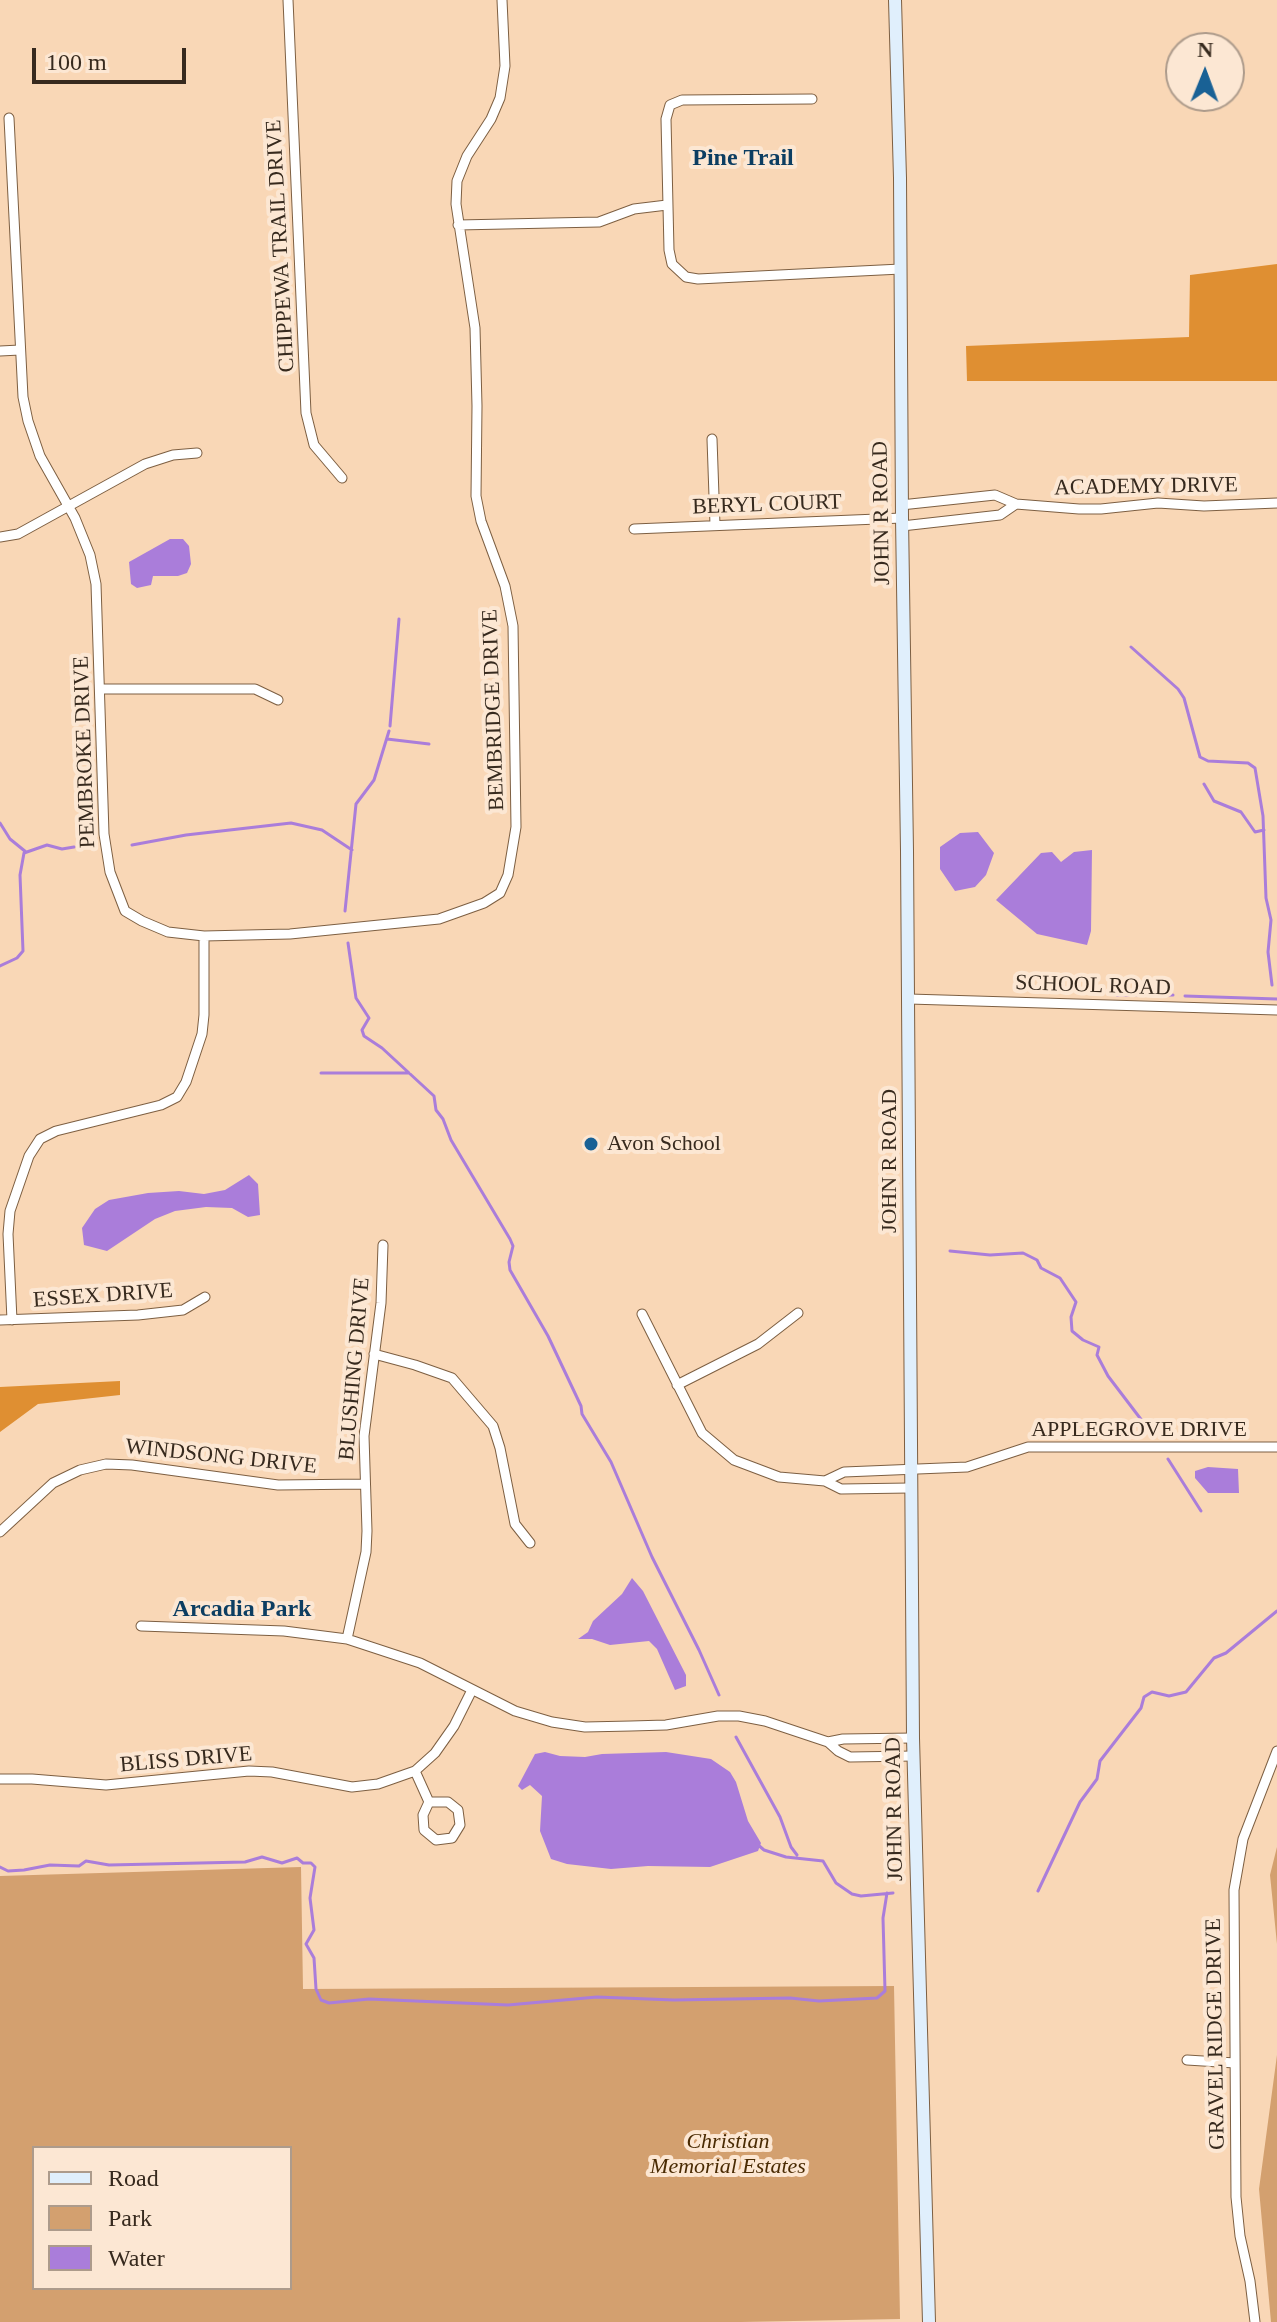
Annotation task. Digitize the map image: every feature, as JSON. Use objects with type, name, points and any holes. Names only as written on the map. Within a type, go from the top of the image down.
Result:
[{"type":"main road","name":"JOHN R ROAD","points":[[895,0],[909,999],[913,1738],[929,2322]]},
{"type":"street","name":"CHIPPEWA TRAIL DRIVE","points":[[288,0],[306,413],[314,445],[342,478]]},
{"type":"street","name":"BEMBRIDGE DRIVE","points":[[204,936],[290,934],[439,919],[484,903],[500,893],[508,875],[516,827],[513,626],[505,586],[481,521],[476,496],[475,328],[456,204],[457,181],[467,156],[491,119],[500,98],[505,66],[502,0]]},
{"type":"street","points":[[812,99],[682,100],[670,105],[666,119],[667,205],[672,264],[686,277],[723,278],[901,269]]},
{"type":"street","name":"PEMBROKE DRIVE","points":[[9,118],[23,397],[40,456],[68,506],[90,555],[96,584],[104,834],[110,872],[125,911],[168,932],[204,936]]},
{"type":"street","points":[[458,225],[583,224],[599,222],[634,209],[667,205]]},
{"type":"street","points":[[0,351],[20,350]]},
{"type":"street","points":[[712,439],[715,525]]},
{"type":"street","points":[[0,537],[18,534],[145,464],[173,455],[197,453]]},
{"type":"street","name":"ACADEMY DRIVE","points":[[902,516],[995,495],[1016,504],[1101,509],[1158,503],[1204,506],[1277,503]]},
{"type":"street","name":"ACADEMY DRIVE","points":[[902,516],[1000,515],[1016,504]]},
{"type":"street","name":"BERYL COURT","points":[[634,529],[902,516]]},
{"type":"street","points":[[101,689],[255,689],[278,700]]},
{"type":"street","points":[[12,1320],[8,1234],[10,1211],[29,1156],[40,1139],[56,1131],[161,1105],[177,1097],[186,1082],[202,1034],[204,936]]},
{"type":"street","name":"SCHOOL ROAD","points":[[909,999],[1277,1010]]},
{"type":"street","name":"BLUSHING DRIVE","points":[[347,1639],[366,1552],[364,1436],[381,1303],[383,1245]]},
{"type":"street","name":"ESSEX DRIVE","points":[[0,1320],[138,1315],[183,1310],[205,1297]]},
{"type":"street","points":[[677,1385],[758,1344],[798,1313]]},
{"type":"street","points":[[642,1314],[702,1433],[734,1460],[779,1477],[825,1481],[841,1489],[910,1488]]},
{"type":"street","points":[[374,1354],[452,1378],[493,1426],[515,1524],[530,1543]]},
{"type":"street","name":"APPLEGROVE DRIVE","points":[[825,1481],[844,1472],[967,1467],[1028,1447],[1277,1447]]},
{"type":"street","name":"WINDSONG DRIVE","points":[[0,1532],[53,1483],[80,1470],[106,1464],[278,1485],[365,1484]]},
{"type":"street","points":[[141,1626],[284,1631],[347,1639],[420,1663],[515,1711],[552,1722],[585,1727],[643,1726],[739,1716],[765,1721],[828,1742],[850,1757],[914,1756]]},
{"type":"street","name":"BLISS DRIVE","points":[[0,1779],[106,1785],[249,1771],[272,1772],[352,1787],[378,1784],[415,1771],[435,1753],[454,1726],[472,1690]]},
{"type":"street","points":[[828,1742],[913,1738]]},
{"type":"street","name":"GRAVEL RIDGE DRIVE","points":[[1255,2322],[1237,2211],[1233,1916],[1236,1873],[1252,1813],[1277,1751]]},
{"type":"street","points":[[415,1771],[429,1802],[423,1815],[424,1830],[436,1840],[452,1838],[460,1825],[458,1810],[448,1802],[429,1802]]},
{"type":"street","points":[[1187,2060],[1235,2063]]},
{"type":"green space","points":[[1277,1847],[1277,1944],[1270,1875]]},
{"type":"green space","name":"Christian Memorial Estates","points":[[301,1867],[303,1989],[894,1986],[900,2319],[741,2322],[0,2322],[0,1876]]},
{"type":"green space","points":[[1277,2055],[1277,2322],[1271,2322],[1259,2189]]},
{"type":"shaded area","points":[[1277,264],[1277,381],[967,381],[966,346],[1189,337],[1190,275]]},
{"type":"shaded area","points":[[120,1381],[120,1395],[38,1404],[0,1432],[0,1387]]},
{"type":"water","points":[[170,539],[183,539],[189,546],[191,564],[187,573],[153,576],[151,585],[137,588],[131,584],[129,562]]},
{"type":"water","points":[[978,832],[994,853],[986,875],[975,887],[955,891],[940,869],[940,847],[960,833]]},
{"type":"water","points":[[1092,850],[1091,931],[1087,945],[1037,934],[996,900],[1041,853],[1052,852],[1061,862],[1074,852]]},
{"type":"water","points":[[249,1175],[258,1184],[260,1215],[248,1217],[232,1208],[175,1211],[155,1219],[107,1251],[84,1245],[82,1228],[95,1209],[109,1200],[179,1191],[204,1194],[225,1190]]},
{"type":"water","points":[[1208,1467],[1238,1469],[1239,1493],[1208,1493],[1195,1478],[1195,1471]]},
{"type":"water","points":[[632,1578],[643,1591],[686,1675],[686,1686],[675,1690],[657,1649],[649,1641],[610,1645],[592,1639],[578,1639],[622,1594]]},
{"type":"water","points":[[545,1752],[585,1757],[666,1752],[711,1759],[730,1772],[736,1782],[748,1821],[761,1843],[758,1851],[710,1867],[611,1869],[551,1859],[540,1831],[542,1796],[530,1785],[522,1790],[518,1786],[535,1754]]},
{"type":"waterway","points":[[390,726],[399,619]]},
{"type":"waterway","points":[[1131,647],[1184,698],[1200,757],[1208,761],[1248,763],[1255,768],[1263,816],[1266,898],[1271,920],[1268,952],[1272,985]]},
{"type":"waterway","points":[[345,911],[356,804],[374,780],[389,731]]},
{"type":"waterway","points":[[387,739],[429,744]]},
{"type":"waterway","points":[[1204,784],[1214,801],[1241,812],[1255,832],[1264,830]]},
{"type":"waterway","points":[[0,823],[10,839],[26,852]]},
{"type":"waterway","points":[[132,845],[186,835],[291,823],[322,830],[352,850]]},
{"type":"waterway","points":[[0,966],[17,958],[23,951],[20,875],[24,853],[47,845],[62,849],[74,847]]},
{"type":"waterway","points":[[348,943],[356,998],[369,1018],[362,1030],[364,1036],[382,1048],[434,1096],[436,1110],[451,1140],[510,1239],[513,1246],[510,1270],[548,1336],[582,1414],[611,1462],[652,1557],[719,1695]]},
{"type":"waterway","points":[[1117,995],[1173,995]]},
{"type":"waterway","points":[[1185,996],[1277,999]]},
{"type":"waterway","points":[[321,1073],[409,1073]]},
{"type":"waterway","points":[[950,1251],[990,1255],[1023,1253],[1060,1278],[1076,1302],[1071,1317],[1072,1331],[1099,1347],[1097,1355],[1108,1376],[1143,1422]]},
{"type":"waterway","points":[[1168,1459],[1201,1511]]},
{"type":"waterway","points":[[1038,1891],[1080,1802],[1097,1779],[1100,1761],[1141,1708],[1144,1697],[1152,1692],[1169,1696],[1186,1692],[1214,1658],[1226,1653],[1277,1611]]},
{"type":"waterway","points":[[736,1737],[797,1855]]},
{"type":"waterway","points":[[757,1844],[764,1850],[786,1857],[823,1861],[836,1883],[852,1894],[893,1893]]},
{"type":"waterway","points":[[0,1867],[8,1871],[24,1870],[50,1865],[79,1866],[86,1861],[109,1865],[245,1862],[262,1857],[282,1863],[297,1858],[303,1863],[311,1863],[315,1867],[310,1898],[314,1930],[306,1944],[314,1958],[316,1989],[321,2000],[329,2003],[369,1999],[508,2005],[597,1997],[674,2000],[790,1998],[819,2001],[877,1998],[885,1991],[883,1918],[887,1893]]},
{"type":"place","name":"Avon School","points":[[591,1144]]},
{"type":"district","name":"Pine Trail","points":[[743,159]]},
{"type":"district","name":"Arcadia Park","points":[[242,1610]]}]
